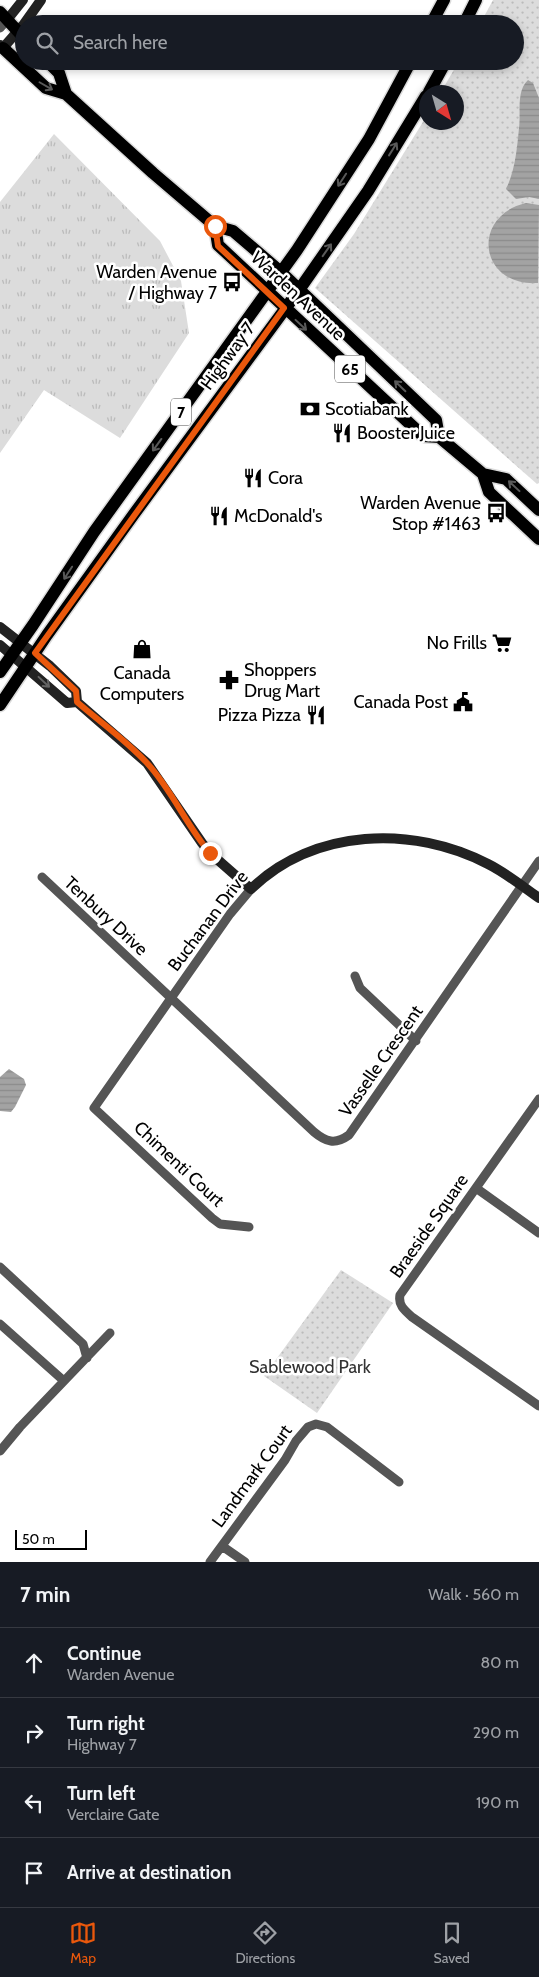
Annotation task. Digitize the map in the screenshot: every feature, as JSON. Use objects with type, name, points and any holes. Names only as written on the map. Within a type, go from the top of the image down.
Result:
[{"type":"main road","points":[[436,15],[444,0]]},
{"type":"main road","points":[[468,15],[476,0]]},
{"type":"main road","points":[[2,20],[15,26]]},
{"type":"main road","name":"Warden Avenue","points":[[2,46],[15,58]]},
{"type":"main road","name":"Warden Avenue","points":[[27,70],[46,88],[66,94],[215,226],[233,231],[281,272],[436,420],[439,437]]},
{"type":"main road","name":"Warden Avenue","points":[[56,70],[59,73],[66,94]]},
{"type":"main road","name":"Highway 7","points":[[0,672],[94,532],[281,272],[369,139],[406,70]]},
{"type":"main road","points":[[433,85],[441,70]]},
{"type":"main road","name":"Highway 7","points":[[0,705],[35,653],[284,308],[299,290],[368,191],[419,107]]},
{"type":"main road","name":"Warden Avenue","points":[[215,226],[218,246],[423,436],[439,437],[483,474],[506,479],[539,510]]},
{"type":"main road","name":"Warden Avenue","points":[[483,474],[489,492],[539,539]]},
{"type":"street","points":[[2,20],[23,0]]},
{"type":"street","points":[[32,15],[42,0]]},
{"type":"street","points":[[2,46],[15,35]]},
{"type":"street","points":[[0,626],[35,653],[76,691],[77,702],[147,763],[202,844],[251,889]]},
{"type":"street","points":[[0,645],[67,703],[77,702]]},
{"type":"street","name":"Buchanan Drive","points":[[94,1108],[230,914],[266,874],[307,851],[346,841],[370,838],[404,839],[436,844],[488,864],[539,898]]},
{"type":"street","name":"Vasselle Crescent","points":[[171,998],[314,1132],[328,1142],[338,1141],[349,1135],[539,861]]},
{"type":"street","name":"Tenbury Drive","points":[[42,878],[171,998]]},
{"type":"street","points":[[355,976],[360,988],[416,1041]]},
{"type":"street","name":"Braeside Square","points":[[539,1099],[400,1295],[398,1301],[402,1308],[412,1317],[539,1406]]},
{"type":"street","name":"Chimenti Court","points":[[94,1108],[212,1218],[220,1224],[249,1227]]},
{"type":"street","points":[[476,1188],[539,1233]]},
{"type":"street","points":[[0,1267],[83,1344],[86,1358]]},
{"type":"street","points":[[0,1324],[64,1382]]},
{"type":"street","points":[[0,1451],[110,1333]]},
{"type":"street","name":"Landmark Court","points":[[210,1562],[308,1427],[316,1424],[328,1427],[399,1482]]},
{"type":"street","points":[[222,1546],[245,1562]]},
{"type":"green space","points":[[493,0],[539,0],[539,483],[537,484],[315,288],[354,234],[419,128],[419,130],[464,130],[464,85],[445,85],[454,70],[524,70],[524,15],[485,15]]},
{"type":"green space","points":[[54,134],[160,241],[181,281],[189,333],[120,438],[44,390],[0,453],[0,202]]},
{"type":"green space","name":"Sablewood Park","points":[[341,1270],[393,1303],[317,1413],[264,1376]]},
{"type":"shaded area","points":[[528,80],[533,83],[539,98],[539,199],[529,197],[516,199],[506,189],[514,167],[520,96]]},
{"type":"shaded area","points":[[526,203],[539,205],[538,283],[518,281],[503,274],[494,263],[489,249],[490,235],[496,222],[508,210]]},
{"type":"shaded area","points":[[9,1069],[24,1079],[26,1085],[11,1112],[0,1111],[0,1077]]},
{"type":"place","name":"Warden Avenue / Highway 7","points":[[232,282]]},
{"type":"place","name":"Scotiabank","points":[[310,409]]},
{"type":"place","name":"Booster Juice","points":[[342,433]]},
{"type":"place","name":"Cora","points":[[253,478]]},
{"type":"place","name":"Warden Avenue Stop #1463","points":[[496,513]]},
{"type":"place","name":"McDonald's","points":[[219,516]]},
{"type":"place","name":"No Frills","points":[[502,643]]},
{"type":"place","name":"Canada Computers","points":[[142,649]]},
{"type":"place","name":"Shoppers Drug Mart","points":[[229,680]]},
{"type":"place","name":"Canada Post","points":[[463,702]]},
{"type":"place","name":"Pizza Pizza","points":[[316,715]]},
{"type":"route","points":[[210,853],[192,831],[167,790],[147,763],[77,702],[76,691],[35,653],[284,308],[218,246],[215,226]]}]
